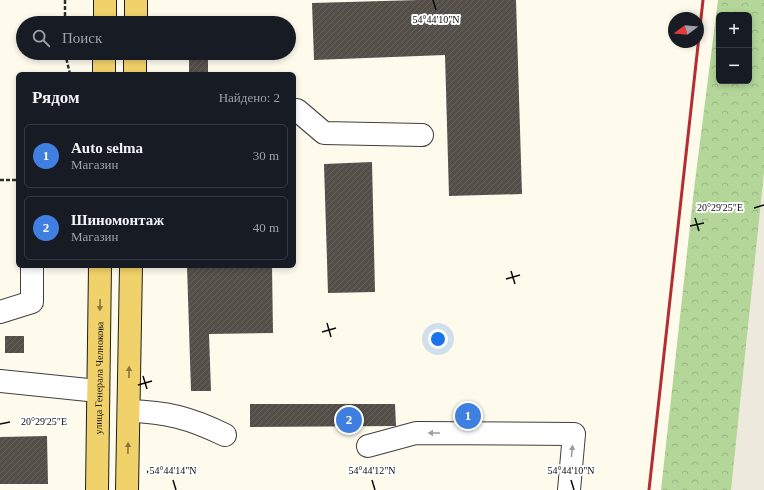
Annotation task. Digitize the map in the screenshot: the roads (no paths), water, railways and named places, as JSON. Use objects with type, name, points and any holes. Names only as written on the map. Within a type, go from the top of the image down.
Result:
[{"type":"main road","points":[[105,0],[105,16]]},
{"type":"main road","points":[[136,0],[136,16]]},
{"type":"main road","points":[[104,60],[104,72]]},
{"type":"main road","points":[[135,60],[135,72]]},
{"type":"main road","name":"улица Генерала Челнокова","points":[[97,490],[100,268]]},
{"type":"main road","points":[[127,490],[131,268]]},
{"type":"lane","points":[[296,110],[324,133],[422,135]]},
{"type":"lane","points":[[0,312],[32,302],[32,268]]},
{"type":"lane","points":[[0,381],[98,391]]},
{"type":"lane","points":[[129,411],[158,412],[197,421],[225,435]]},
{"type":"lane","points":[[368,446],[416,433],[574,434],[569,490]]},
{"type":"railway","points":[[649,490],[703,0]]},
{"type":"place","name":"Auto selma","points":[[468,416]]},
{"type":"place","name":"Шиномонтаж","points":[[349,420]]}]
